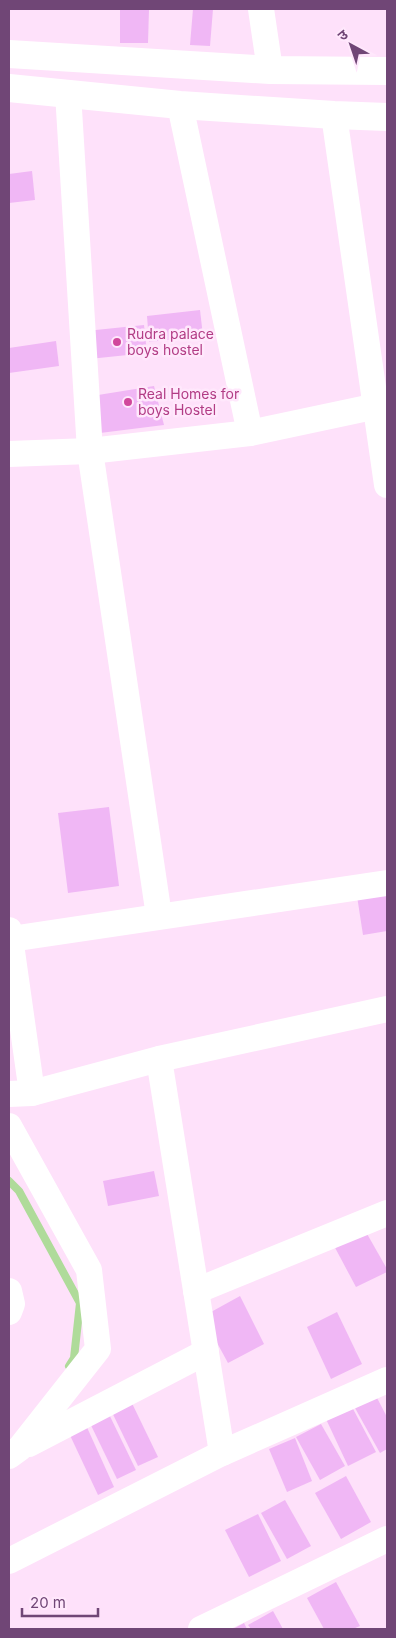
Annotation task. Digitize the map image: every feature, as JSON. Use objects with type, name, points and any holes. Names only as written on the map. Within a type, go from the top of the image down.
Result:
[{"type":"street","points":[[261,9],[270,70]]},
{"type":"street","points":[[9,54],[270,70],[387,72]]},
{"type":"street","points":[[9,88],[68,92],[180,105],[387,117]]},
{"type":"street","points":[[68,92],[90,451],[158,916]]},
{"type":"street","points":[[180,105],[250,434]]},
{"type":"street","points":[[334,115],[387,485]]},
{"type":"street","points":[[9,454],[90,451],[250,434],[377,406]]},
{"type":"street","points":[[387,883],[158,916],[10,934],[20,1094],[159,1059],[387,1009]]},
{"type":"street","points":[[159,1059],[222,1453]]},
{"type":"street","points":[[9,1126],[89,1270],[98,1349],[14,1452]]},
{"type":"street","points":[[196,1291],[387,1213]]},
{"type":"street","points":[[9,1290],[12,1304],[9,1312]]},
{"type":"street","points":[[14,1452],[206,1352]]},
{"type":"street","points":[[9,1561],[222,1453],[387,1380]]},
{"type":"street","points":[[201,1629],[387,1539]]},
{"type":"building","points":[[120,9],[149,9],[148,43],[120,43]]},
{"type":"building","points":[[193,9],[213,9],[210,46],[190,45]]},
{"type":"building","points":[[32,171],[35,200],[9,203],[9,174]]},
{"type":"building","points":[[200,310],[203,336],[149,342],[147,316]]},
{"type":"building","name":"Rudra palace boys hostel","points":[[144,325],[147,353],[89,359],[86,331]]},
{"type":"building","points":[[56,341],[59,366],[9,373],[9,348]]},
{"type":"building","name":"Real Homes for boys Hostel","points":[[154,386],[164,425],[100,433],[98,395]]},
{"type":"building","points":[[109,807],[119,886],[68,893],[58,813]]},
{"type":"building","points":[[387,891],[387,931],[363,935],[357,896]]},
{"type":"building","points":[[154,1171],[159,1196],[108,1206],[103,1181]]},
{"type":"building","points":[[362,1225],[387,1272],[356,1287],[332,1242]]},
{"type":"building","points":[[240,1296],[264,1344],[228,1363],[209,1328],[211,1312]]},
{"type":"building","points":[[337,1312],[362,1364],[331,1379],[307,1327]]},
{"type":"building","points":[[128,1395],[158,1457],[138,1466],[108,1404]]},
{"type":"building","points":[[376,1396],[387,1417],[387,1449],[380,1453],[355,1408]]},
{"type":"building","points":[[352,1407],[376,1452],[348,1466],[326,1419]]},
{"type":"building","points":[[106,1408],[136,1470],[117,1479],[87,1417]]},
{"type":"building","points":[[85,1423],[114,1487],[98,1495],[68,1431]]},
{"type":"building","points":[[321,1424],[345,1466],[320,1480],[296,1437]]},
{"type":"building","points":[[295,1438],[312,1481],[287,1492],[269,1449]]},
{"type":"building","points":[[346,1476],[371,1522],[341,1539],[315,1493]]},
{"type":"building","points":[[285,1500],[311,1546],[287,1559],[261,1513]]},
{"type":"building","points":[[258,1514],[281,1561],[249,1577],[225,1530]]},
{"type":"building","points":[[336,1582],[360,1626],[353,1629],[324,1629],[307,1598]]},
{"type":"building","points":[[273,1611],[283,1629],[251,1629],[248,1625]]},
{"type":"building","points":[[244,1623],[247,1629],[233,1629]]},
{"type":"waterway","points":[[9,1181],[19,1191],[80,1303],[74,1358],[69,1366]]},
{"type":"place","name":"Rudra palace boys hostel","points":[[117,342]]},
{"type":"place","name":"Real Homes for boys Hostel","points":[[128,402]]}]
